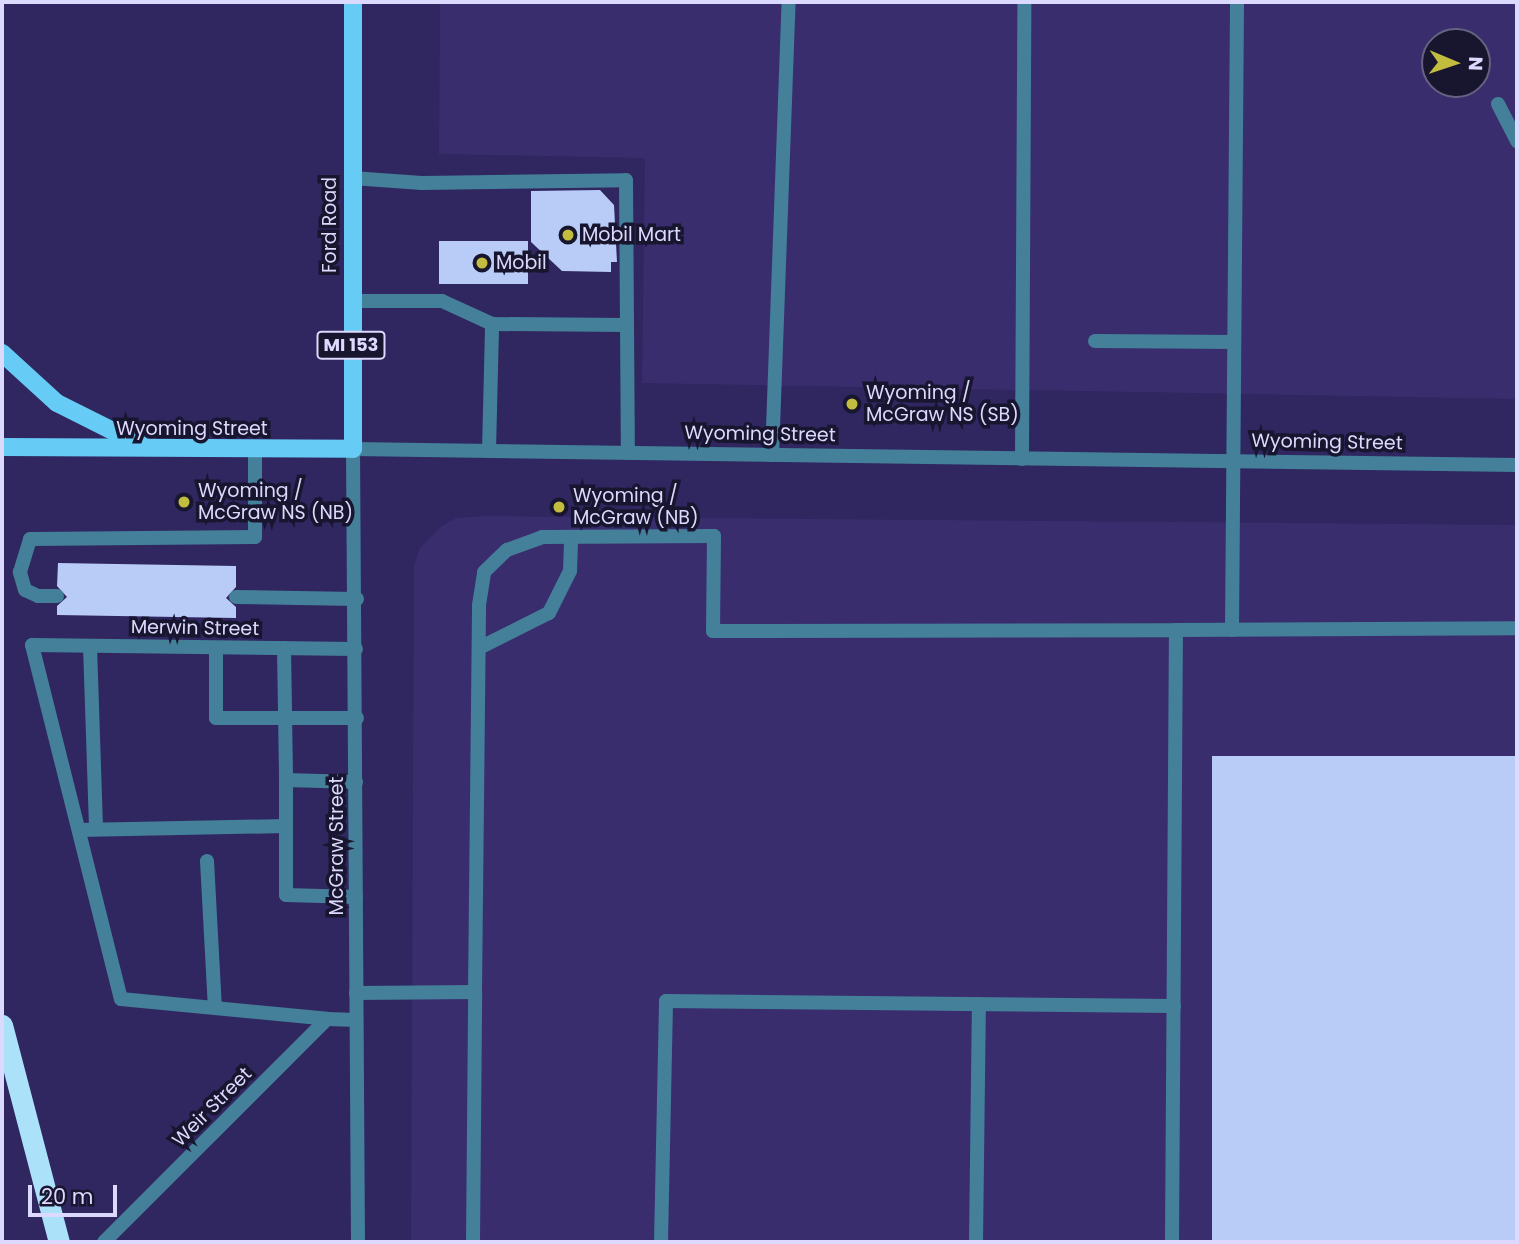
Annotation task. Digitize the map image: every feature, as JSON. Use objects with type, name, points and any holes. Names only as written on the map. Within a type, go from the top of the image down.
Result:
[{"type":"highway","points":[[2,1025],[59,1242]]},
{"type":"main road","name":"Ford Road","points":[[353,2],[351,301],[354,449]]},
{"type":"main road","points":[[2,353],[85,421],[154,449]]},
{"type":"main road","name":"Wyoming Street","points":[[2,447],[354,449]]},
{"type":"street","points":[[772,455],[789,2]]},
{"type":"street","points":[[1022,459],[1024,2]]},
{"type":"street","points":[[1232,630],[1237,2]]},
{"type":"street","points":[[1498,104],[1517,141]]},
{"type":"street","points":[[352,178],[422,183],[625,180],[628,453]]},
{"type":"street","points":[[351,301],[442,301],[492,324],[627,325]]},
{"type":"street","points":[[489,452],[492,324]]},
{"type":"street","points":[[1095,341],[1234,342]]},
{"type":"street","name":"Wyoming Street","points":[[354,449],[1517,465]]},
{"type":"street","name":"McGraw Street","points":[[354,449],[357,599],[358,1242]]},
{"type":"street","points":[[57,596],[38,596],[26,590],[20,572],[30,539],[255,537],[255,450]]},
{"type":"street","points":[[473,1242],[479,648],[484,572],[507,550],[542,537],[714,536],[713,631],[1517,628]]},
{"type":"street","points":[[479,648],[549,613],[570,571],[571,537]]},
{"type":"street","points":[[236,597],[357,599]]},
{"type":"street","points":[[1172,1242],[1176,630]]},
{"type":"street","name":"Merwin Street","points":[[79,830],[33,645],[356,649]]},
{"type":"street","points":[[90,646],[96,828]]},
{"type":"street","points":[[216,648],[216,718],[356,718]]},
{"type":"street","points":[[284,648],[286,895],[356,897]]},
{"type":"street","points":[[286,780],[356,782]]},
{"type":"street","points":[[286,826],[79,830],[121,999],[356,1020]]},
{"type":"street","points":[[207,861],[215,1007]]},
{"type":"street","points":[[356,993],[475,992]]},
{"type":"street","points":[[661,1242],[666,1001],[1174,1006]]},
{"type":"street","points":[[976,1242],[979,1004]]},
{"type":"street","name":"Weir Street","points":[[104,1242],[327,1019]]},
{"type":"shaded area","points":[[277,2],[277,4],[2,4]]},
{"type":"shaded area","points":[[440,2],[1517,2],[1517,399],[642,383],[645,158],[439,154]]},
{"type":"shaded area","points":[[483,516],[1517,525],[1517,1242],[411,1242],[414,565],[420,548],[442,526],[456,518]]},
{"type":"building","points":[[600,190],[614,205],[617,262],[611,262],[611,272],[562,271],[531,242],[531,191]]},
{"type":"building","points":[[439,241],[528,241],[528,284],[439,284]]},
{"type":"building","points":[[58,563],[236,566],[236,587],[226,598],[236,607],[236,618],[57,615],[57,606],[67,597],[57,586]]},
{"type":"building","points":[[1212,756],[1517,756],[1517,1242],[1212,1242]]},
{"type":"place","name":"Mobil Mart","points":[[568,235]]},
{"type":"place","name":"Mobil","points":[[482,263]]},
{"type":"place","name":"Wyoming / McGraw NS (SB)","points":[[852,404]]},
{"type":"place","name":"Wyoming / McGraw NS (NB)","points":[[184,502]]},
{"type":"place","name":"Wyoming / McGraw (NB)","points":[[559,507]]}]
